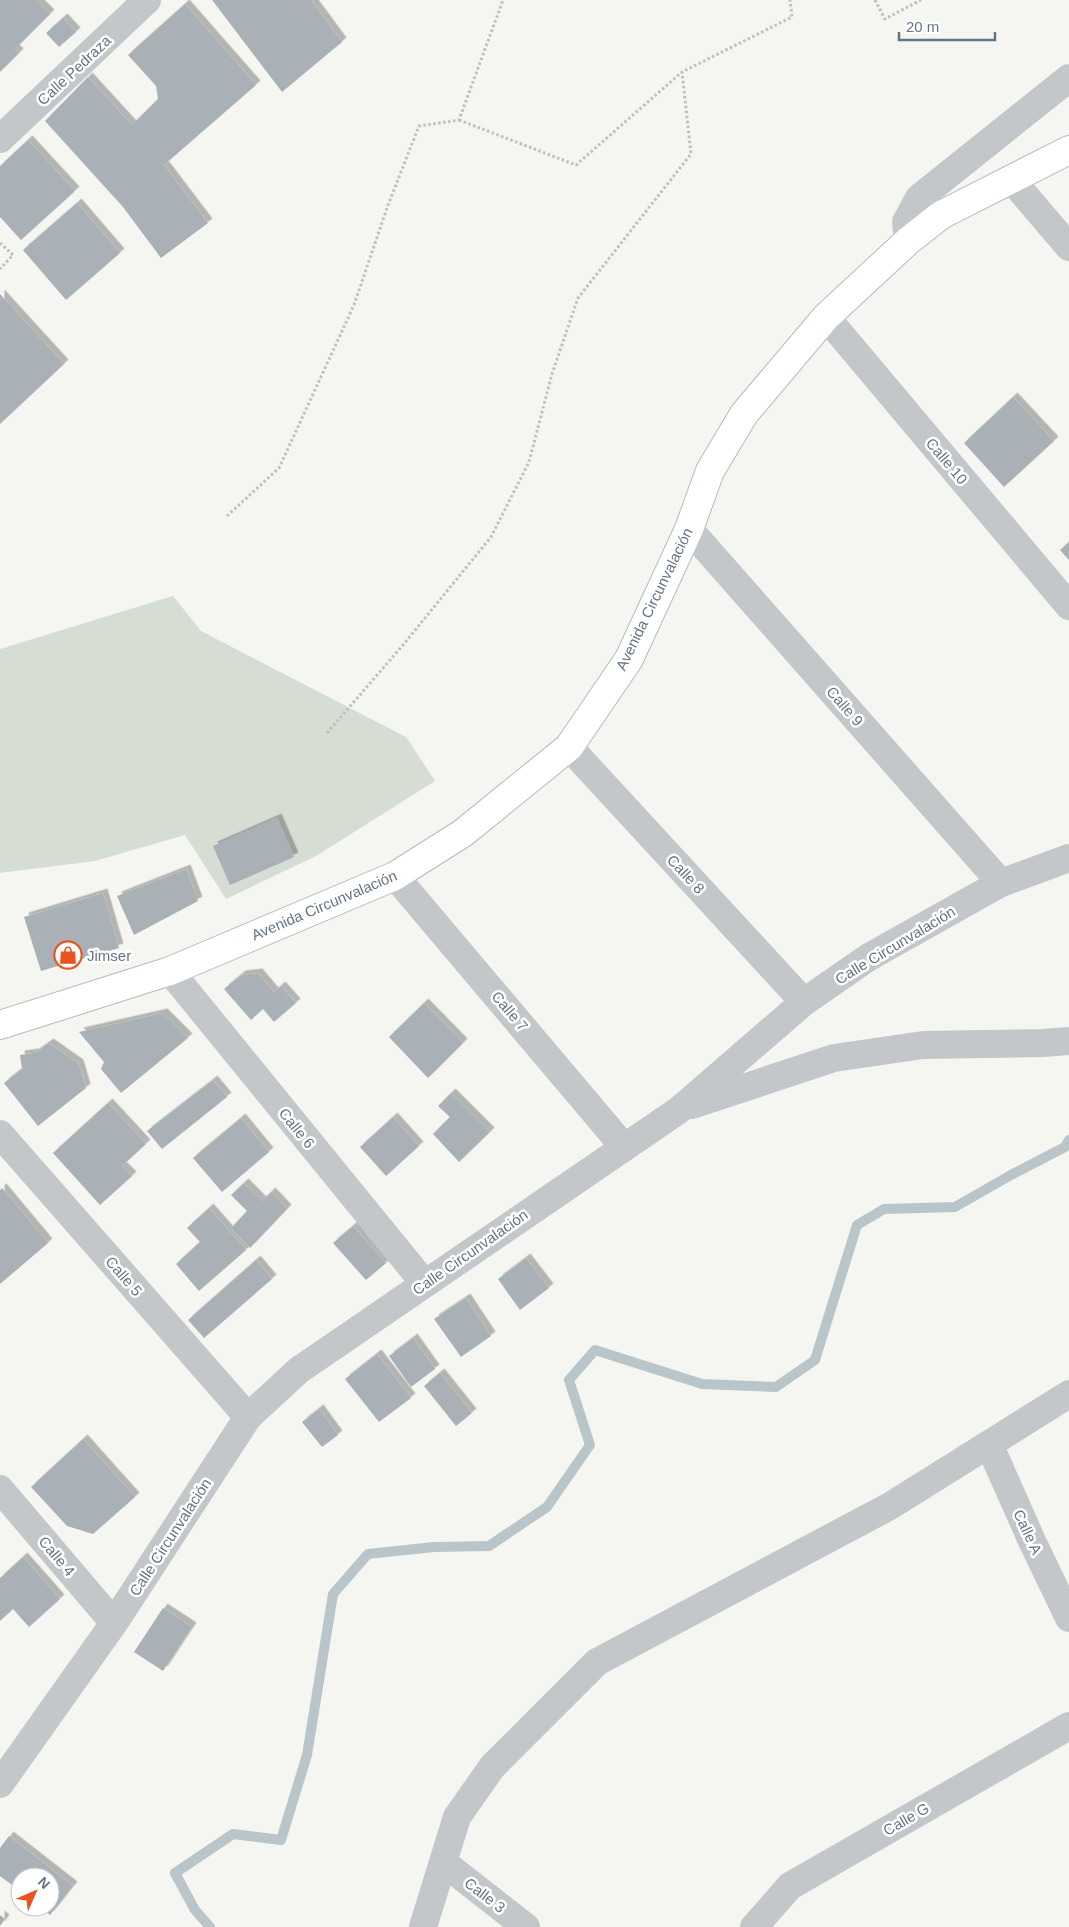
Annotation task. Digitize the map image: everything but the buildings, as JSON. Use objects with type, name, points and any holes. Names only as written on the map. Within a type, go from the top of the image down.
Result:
[{"type":"street","name":"Calle Pedraza","points":[[0,139],[147,0]]},
{"type":"street","points":[[908,241],[906,222],[919,198],[1069,78]]},
{"type":"street","name":"Avenida Circunvalación","points":[[0,1025],[170,971],[396,876],[463,833],[569,747],[629,659],[689,529],[710,471],[744,414],[826,317],[908,241],[940,215],[1069,150]]},
{"type":"street","points":[[1012,178],[1069,246]]},
{"type":"street","name":"Calle 10","points":[[826,317],[1069,606]]},
{"type":"street","name":"Calle 9","points":[[689,529],[1001,883]]},
{"type":"street","name":"Calle 8","points":[[569,747],[804,1002]]},
{"type":"street","name":"Calle Circunvalación","points":[[0,1784],[114,1623],[248,1417],[299,1370],[679,1110],[804,1002],[869,957],[1001,883],[1069,858]]},
{"type":"street","name":"Calle 7","points":[[396,876],[624,1147]]},
{"type":"street","name":"Calle 6","points":[[170,971],[425,1284]]},
{"type":"street","points":[[679,1110],[834,1058],[923,1045],[1043,1043],[1069,1040]]},
{"type":"street","name":"Calle 5","points":[[0,1134],[248,1417]]},
{"type":"street","points":[[423,1927],[457,1816],[492,1767],[597,1662],[890,1506],[1069,1394]]},
{"type":"street","name":"Calle A","points":[[989,1444],[1032,1542],[1069,1618]]},
{"type":"street","name":"Calle 4","points":[[0,1489],[114,1623]]},
{"type":"street","name":"Calle G","points":[[754,1927],[790,1886],[1069,1726]]},
{"type":"street","name":"Calle 3","points":[[444,1863],[526,1927]]},
{"type":"path","points":[[459,120],[503,0]]},
{"type":"path","points":[[227,516],[278,468],[354,305],[388,204],[418,126],[459,120],[576,164],[682,72],[792,17],[790,0]]},
{"type":"path","points":[[875,0],[885,19],[921,0]]},
{"type":"path","points":[[327,733],[403,645],[491,537],[529,462],[552,374],[578,298],[691,154],[682,72]]},
{"type":"path","points":[[0,243],[13,255],[0,269]]},
{"type":"shaded area","points":[[173,596],[201,631],[406,737],[435,781],[316,856],[226,899],[185,835],[95,861],[0,873],[0,649]]},
{"type":"waterway","points":[[210,1927],[195,1910],[175,1873],[233,1834],[281,1840],[307,1755],[333,1594],[368,1554],[434,1547],[489,1546],[547,1507],[590,1445],[569,1380],[595,1350],[702,1384],[776,1387],[815,1360],[857,1225],[884,1209],[955,1207],[1065,1147],[1069,1140]]},
{"type":"place","name":"Jimser","points":[[68,955]]}]
